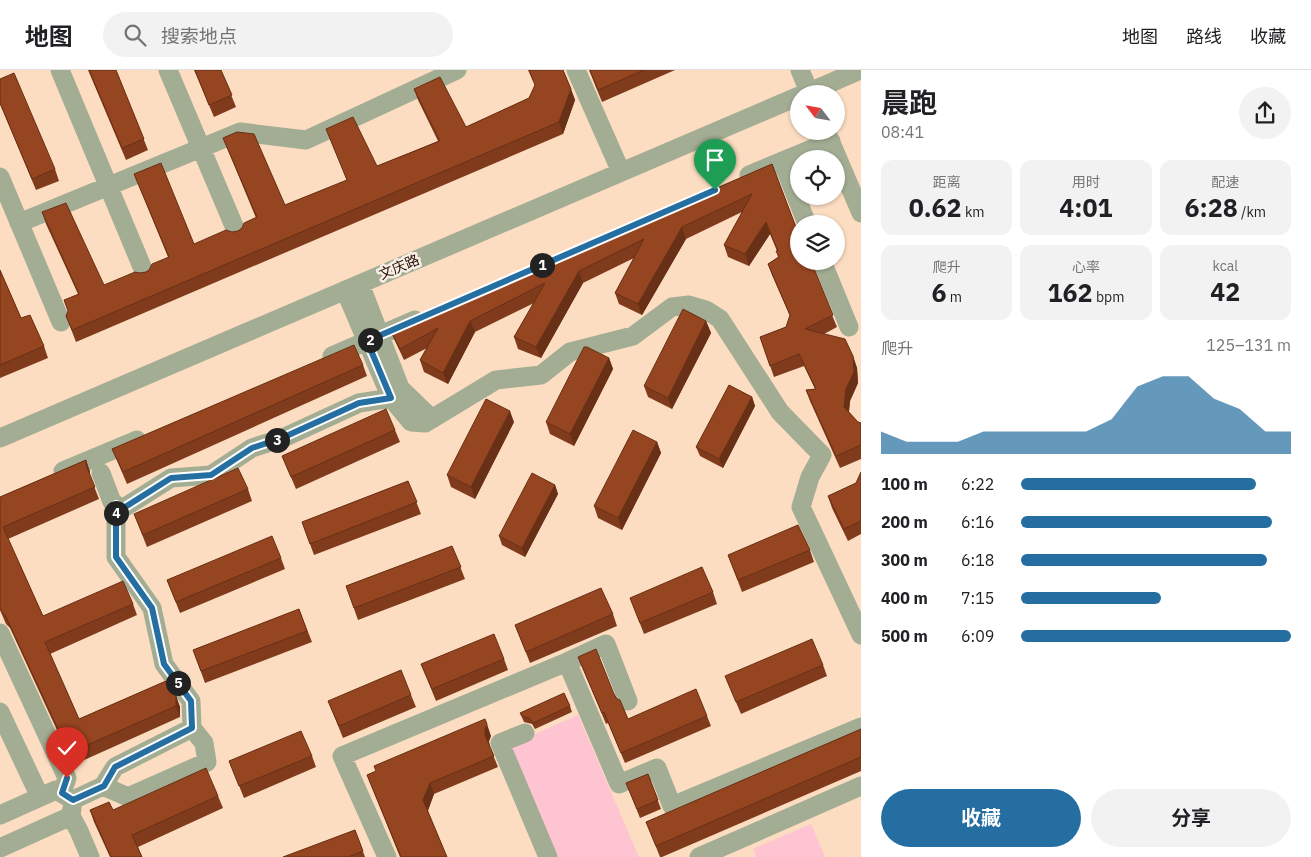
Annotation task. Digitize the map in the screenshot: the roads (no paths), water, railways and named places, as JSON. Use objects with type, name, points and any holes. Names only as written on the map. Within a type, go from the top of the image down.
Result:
[{"type":"street","points":[[60,70],[145,274]]},
{"type":"street","points":[[168,70],[238,233]]},
{"type":"street","points":[[19,224],[240,132],[306,140],[457,70]]},
{"type":"street","points":[[576,70],[622,172]]},
{"type":"street","points":[[800,70],[804,85]]},
{"type":"street","name":"文庆路","points":[[826,85],[860,70]]},
{"type":"street","name":"文庆路","points":[[0,438],[790,101]]},
{"type":"street","points":[[736,181],[782,161],[821,140]]},
{"type":"street","points":[[830,140],[861,213]]},
{"type":"street","points":[[782,161],[803,215]]},
{"type":"street","points":[[0,176],[61,322]]},
{"type":"street","points":[[826,270],[849,327]]},
{"type":"street","points":[[352,287],[374,338],[400,388],[432,419]]},
{"type":"street","points":[[374,338],[391,398],[411,422],[425,423],[496,380],[541,375],[570,352],[632,336],[672,307],[689,305],[706,310],[720,319],[780,412],[822,455],[810,477],[800,506],[861,635]]},
{"type":"street","points":[[312,365],[435,312]]},
{"type":"street","points":[[101,473],[112,502],[122,509],[171,478],[211,475],[252,448],[282,438],[359,403],[391,398]]},
{"type":"street","points":[[46,479],[156,432]]},
{"type":"street","points":[[104,786],[128,797],[207,762],[204,743],[192,728],[191,701],[164,664],[152,608],[116,557],[116,505]]},
{"type":"street","points":[[0,633],[67,778],[69,803],[90,857]]},
{"type":"street","points":[[387,857],[342,756],[606,644],[628,701]]},
{"type":"street","points":[[567,662],[619,784],[656,768],[672,806],[861,727]]},
{"type":"street","points":[[0,712],[40,797]]},
{"type":"street","points":[[0,848],[69,803],[104,786],[115,767],[192,728]]},
{"type":"street","points":[[525,733],[500,743],[548,857]]},
{"type":"street","points":[[699,857],[861,786]]},
{"type":"street","points":[[0,815],[56,790],[69,803]]}]
